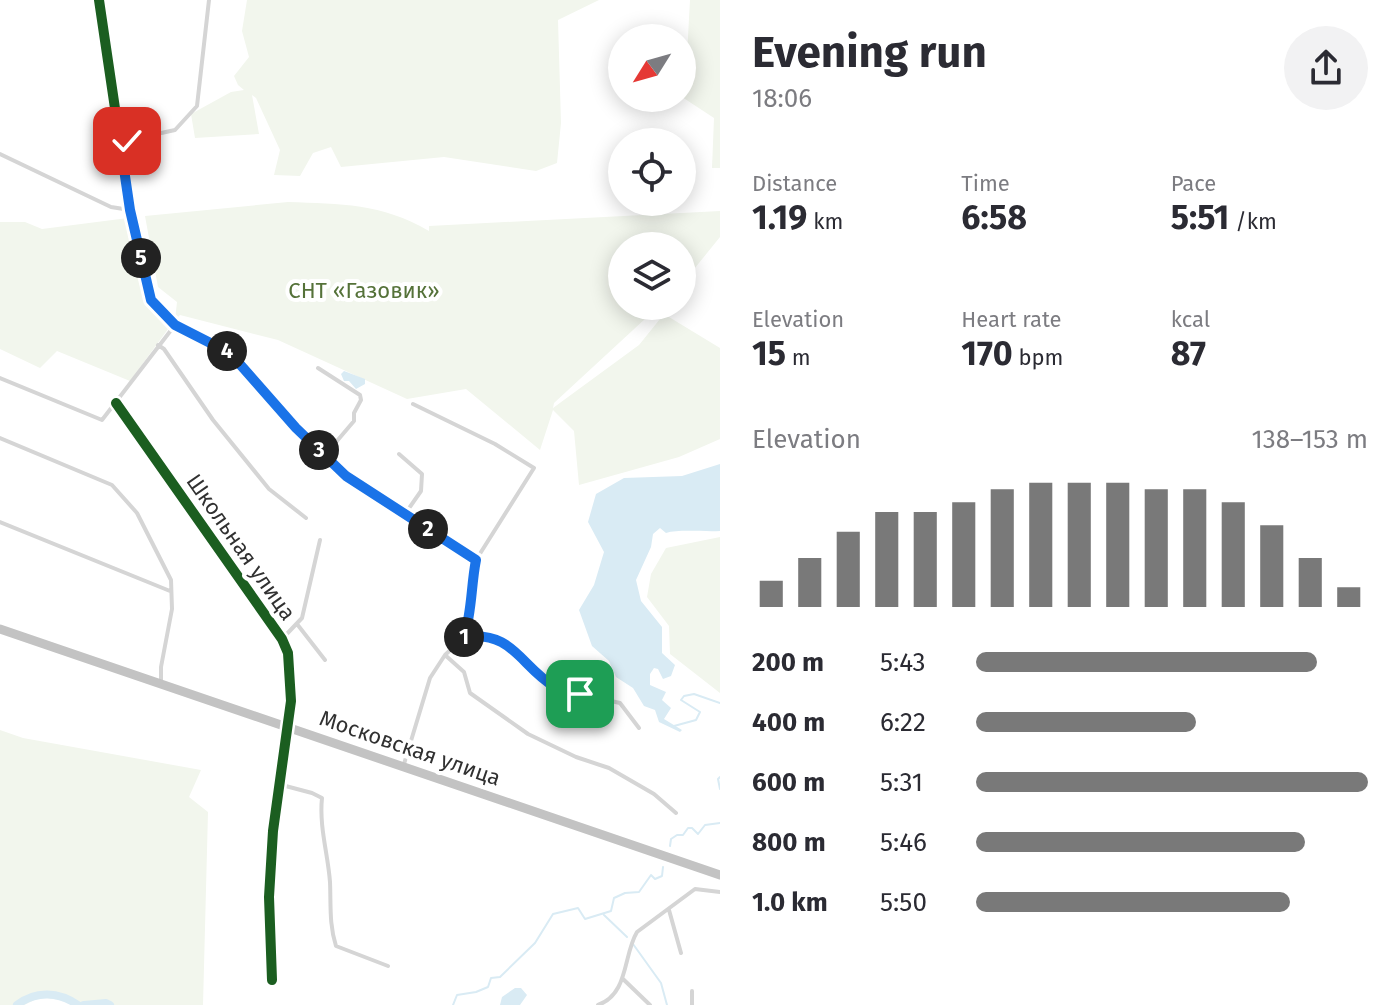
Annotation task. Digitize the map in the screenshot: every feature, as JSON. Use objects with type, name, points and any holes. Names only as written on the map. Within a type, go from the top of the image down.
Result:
[{"type":"highway","name":"Московская улица","points":[[0,629],[720,875]]},
{"type":"street","points":[[99,0],[130,210],[151,300],[175,325],[230,353],[296,428],[346,476],[476,560]]},
{"type":"street","points":[[120,142],[175,130],[197,106],[209,0]]},
{"type":"street","points":[[0,154],[111,207],[130,210]]},
{"type":"street","points":[[0,378],[102,420],[175,325]]},
{"type":"street","points":[[158,345],[269,489],[306,518]]},
{"type":"street","points":[[318,368],[360,395],[361,400],[354,413],[354,421],[325,455]]},
{"type":"street","name":"Школьная улица","points":[[116,403],[282,639],[288,653],[289,728],[278,784],[269,897],[272,980]]},
{"type":"street","points":[[403,766],[430,678],[445,655],[464,637],[476,560],[534,468],[495,444],[413,404]]},
{"type":"street","points":[[0,438],[99,479],[122,494],[137,513],[171,580],[172,609],[161,683]]},
{"type":"street","points":[[399,454],[422,474],[421,491],[405,514]]},
{"type":"street","points":[[0,522],[170,591]]},
{"type":"street","points":[[282,639],[302,618],[320,540]]},
{"type":"street","points":[[297,623],[325,660]]},
{"type":"street","points":[[464,637],[494,637],[513,649],[557,689],[620,703],[639,728]]},
{"type":"street","points":[[445,655],[464,672],[470,693],[528,734],[576,757],[609,768],[654,794],[676,813]]},
{"type":"street","points":[[278,784],[322,798],[320,816],[329,877],[331,931],[336,946],[388,966]]},
{"type":"street","points":[[598,1005],[609,999],[623,978],[631,942],[637,932],[695,889],[720,892]]},
{"type":"street","points":[[669,910],[681,953]]},
{"type":"street","points":[[623,978],[650,1005]]},
{"type":"street","points":[[692,991],[692,1005]]},
{"type":"green space","points":[[247,0],[599,0],[558,20],[561,123],[557,163],[536,171],[444,157],[341,167],[331,147],[313,153],[300,176],[274,175],[280,150],[252,95],[259,134],[195,138],[191,114],[231,92],[244,90],[234,76],[249,57],[242,31]]},
{"type":"green space","points":[[690,0],[720,0],[720,168],[712,168],[714,118],[696,106],[696,24],[689,24]]},
{"type":"green space","name":"СНТ «Газовик»","points":[[288,202],[377,210],[429,231],[429,226],[623,216],[696,216],[696,212],[720,211],[720,237],[696,267],[696,232],[608,232],[608,320],[644,320],[554,403],[553,408],[639,345],[659,320],[674,320],[720,348],[720,439],[679,457],[579,485],[574,431],[553,410],[540,450],[466,389],[407,399],[278,340],[180,315],[175,320],[177,302],[158,287],[145,216]]},
{"type":"green space","points":[[128,218],[145,294],[154,311],[171,325],[130,381],[57,351],[40,368],[0,349],[0,222],[25,222],[42,229]]},
{"type":"green space","points":[[720,537],[720,693],[670,654],[669,626],[647,597],[651,574],[666,548]]},
{"type":"green space","points":[[0,730],[23,738],[201,770],[189,797],[208,812],[203,1005],[95,1005],[41,997],[24,1005],[0,1005]]},
{"type":"shaded area","points":[[344,371],[365,379],[365,384],[356,389],[349,381],[344,381],[341,374]]},
{"type":"shaded area","points":[[720,464],[720,531],[666,533],[660,528],[653,534],[651,547],[636,580],[641,601],[662,627],[662,653],[675,665],[671,676],[663,679],[658,669],[654,668],[650,674],[650,685],[666,692],[662,700],[671,708],[664,719],[682,730],[680,732],[659,722],[655,710],[644,706],[633,688],[616,677],[609,661],[592,646],[579,610],[594,585],[604,552],[588,522],[596,494],[624,478],[682,476]]},
{"type":"shaded area","points":[[515,988],[521,988],[527,995],[520,1005],[500,1005],[502,997]]},
{"type":"waterway","points":[[674,726],[696,720],[700,712],[681,700],[684,696],[694,694],[720,703]]},
{"type":"waterway","points":[[720,777],[720,789]]},
{"type":"waterway","points":[[670,846],[671,839],[683,835],[688,828],[698,834],[705,825],[720,823]]},
{"type":"waterway","points":[[453,1005],[457,995],[488,987],[491,978],[500,977],[535,943],[553,914],[578,908],[585,919],[611,911],[614,898],[639,892],[651,875],[655,879],[662,876],[663,867]]},
{"type":"waterway","points":[[604,915],[627,937]]},
{"type":"waterway","points":[[633,944],[661,983],[667,1005]]},
{"type":"waterway","points":[[17,1005],[32,997],[48,994],[78,1005]]},
{"type":"waterway","points":[[84,1005],[110,1005]]},
{"type":"cycle path","points":[[99,0],[130,210],[151,300],[175,325],[230,353],[296,428],[346,476],[476,560]]},
{"type":"cycle path","points":[[116,403],[282,639],[288,653],[291,701],[273,831],[269,897],[272,980]]},
{"type":"route","points":[[127,141],[120,142],[130,210],[151,300],[159,311],[175,325],[230,353],[296,428],[346,476],[476,560],[464,637],[494,637],[513,649],[557,689],[580,694]]}]
